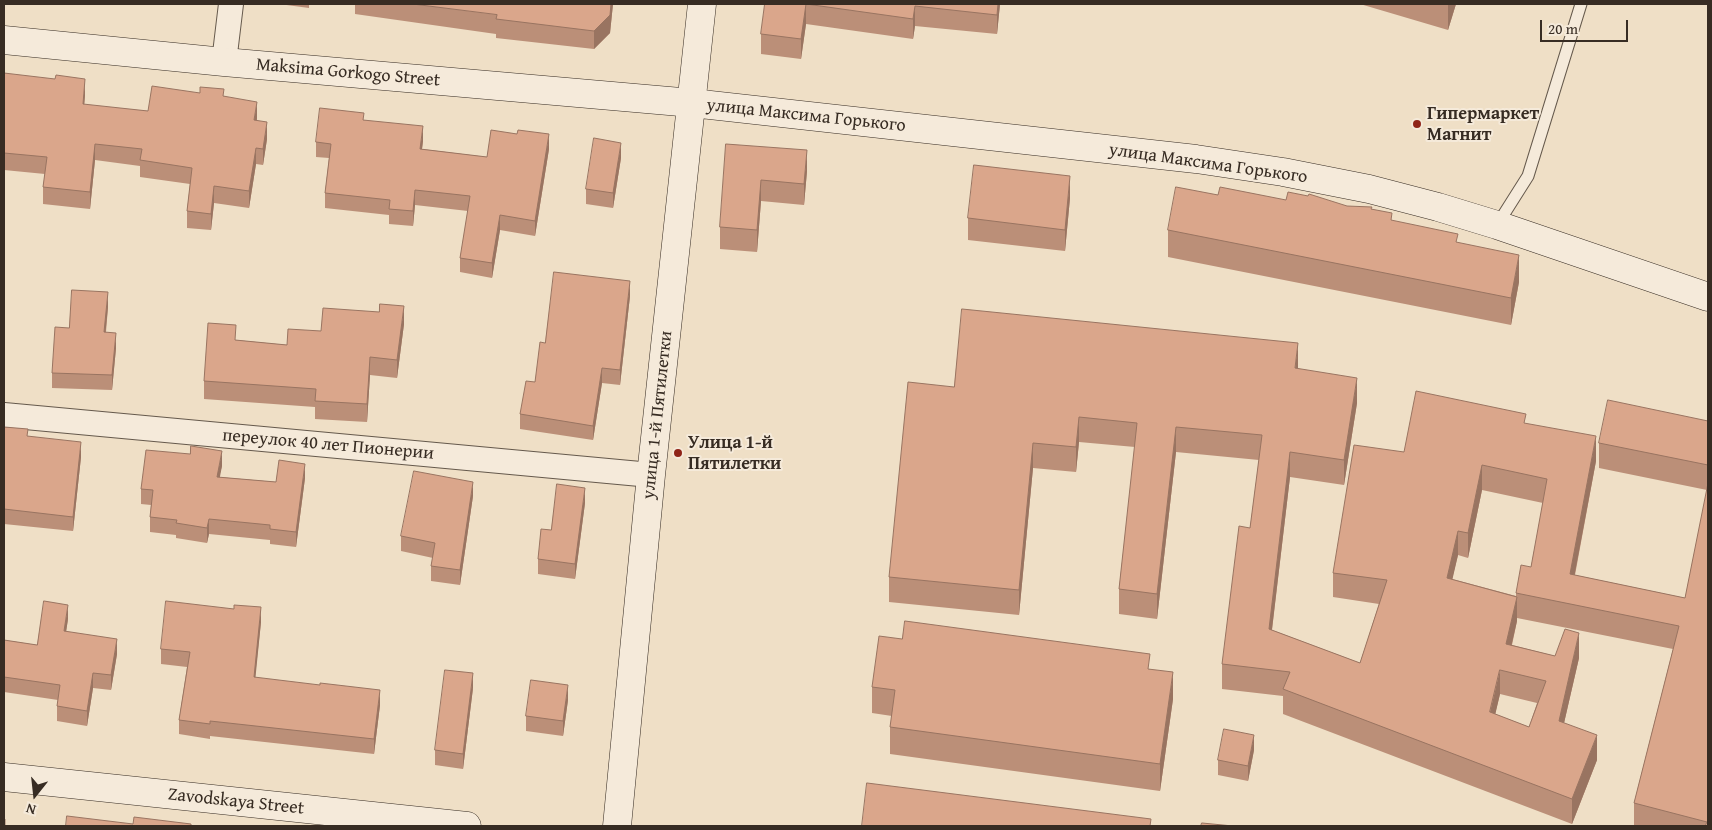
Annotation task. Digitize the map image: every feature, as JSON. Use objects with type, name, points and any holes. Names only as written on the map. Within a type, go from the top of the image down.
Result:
[{"type":"main road","name":"улица 1-й Пятилетки","points":[[617,826],[651,475],[702,4]]},
{"type":"main road","name":"Maksima Gorkogo Street","points":[[4,40],[224,62],[692,103]]},
{"type":"main road","name":"улица Максима Горького","points":[[692,103],[1196,159],[1283,172],[1369,189],[1438,207],[1708,296]]},
{"type":"main road","name":"Zavodskaya Street","points":[[4,777],[467,826]]},
{"type":"street","points":[[224,62],[231,4]]},
{"type":"street","name":"переулок 40 лет Пионерии","points":[[4,415],[651,475]]},
{"type":"lane","points":[[1496,225],[1528,176],[1581,4]]},
{"type":"building","points":[[413,4],[611,4],[610,15],[594,31],[496,19],[497,15]]},
{"type":"building","points":[[765,4],[806,4],[801,39],[761,34]]},
{"type":"building","points":[[806,4],[998,4],[997,15],[915,6],[913,19]]},
{"type":"building","points":[[4,73],[55,79],[56,75],[85,79],[83,104],[148,111],[152,86],[200,93],[200,87],[224,89],[223,96],[257,102],[254,120],[267,122],[263,149],[256,148],[249,191],[214,186],[211,214],[187,211],[192,168],[140,160],[142,149],[95,144],[90,192],[43,187],[47,157],[4,153]]},
{"type":"building","points":[[320,108],[364,113],[363,120],[423,126],[420,149],[487,157],[491,130],[517,134],[518,130],[549,134],[535,221],[500,215],[492,263],[460,258],[470,196],[415,190],[413,211],[389,209],[390,200],[325,193],[331,144],[316,142]]},
{"type":"building","points":[[594,138],[621,143],[613,193],[586,189]]},
{"type":"building","points":[[726,144],[807,150],[804,184],[761,180],[757,230],[720,227]]},
{"type":"building","points":[[974,165],[1070,176],[1065,230],[968,218]]},
{"type":"building","points":[[1176,187],[1218,195],[1220,187],[1286,200],[1288,192],[1308,196],[1309,194],[1347,206],[1372,207],[1371,209],[1392,213],[1391,220],[1458,234],[1456,242],[1519,255],[1511,298],[1168,230]]},
{"type":"building","points":[[554,272],[630,281],[620,370],[602,368],[593,426],[520,414],[526,381],[535,382],[540,342],[545,343]]},
{"type":"building","points":[[72,290],[108,292],[104,332],[116,333],[112,375],[52,373],[55,327],[69,328]]},
{"type":"building","points":[[380,304],[404,306],[397,360],[370,357],[367,404],[315,401],[316,389],[204,381],[208,323],[236,325],[235,340],[287,345],[288,329],[321,331],[323,308],[379,312]]},
{"type":"building","points":[[962,309],[1298,343],[1295,368],[1357,378],[1344,460],[1290,452],[1269,629],[1360,663],[1387,580],[1333,573],[1354,445],[1404,452],[1416,391],[1526,414],[1524,423],[1596,436],[1570,574],[1685,598],[1708,483],[1708,826],[1705,826],[1707,822],[1634,803],[1679,626],[1516,593],[1521,565],[1531,567],[1547,479],[1482,465],[1468,533],[1458,531],[1447,578],[1517,597],[1506,644],[1555,656],[1565,629],[1579,633],[1559,721],[1597,735],[1572,799],[1283,689],[1290,672],[1222,664],[1239,526],[1250,528],[1262,435],[1176,427],[1157,594],[1119,589],[1137,423],[1079,417],[1076,447],[1033,443],[1019,590],[889,577],[908,382],[954,387]],"holes":[[[1500,670],[1546,681],[1529,727],[1490,712]]]},
{"type":"building","points":[[1608,400],[1708,421],[1708,465],[1599,443]]},
{"type":"building","points":[[4,427],[28,429],[27,436],[81,442],[73,517],[4,509]]},
{"type":"building","points":[[191,446],[222,451],[217,477],[276,482],[279,460],[305,464],[296,532],[270,529],[270,525],[209,519],[207,528],[176,523],[177,520],[150,517],[153,490],[141,489],[146,450],[190,454]]},
{"type":"building","points":[[414,471],[473,482],[460,570],[431,566],[435,543],[401,536]]},
{"type":"building","points":[[557,484],[585,488],[575,564],[538,559],[541,529],[551,530]]},
{"type":"building","points":[[44,601],[68,605],[64,631],[117,639],[111,675],[93,673],[87,711],[57,706],[60,685],[4,677],[4,640],[37,645]]},
{"type":"building","points":[[166,601],[234,609],[234,605],[261,607],[254,677],[380,690],[374,739],[210,721],[210,724],[179,720],[190,652],[161,649]]},
{"type":"building","points":[[905,621],[1150,654],[1148,669],[1173,672],[1160,764],[890,727],[895,690],[872,687],[879,636],[902,639]]},
{"type":"building","points":[[445,670],[473,673],[463,754],[435,750]]},
{"type":"building","points":[[531,680],[568,685],[563,721],[526,716]]},
{"type":"building","points":[[1224,729],[1254,735],[1248,766],[1218,760]]},
{"type":"building","points":[[867,783],[1151,819],[1150,826],[862,826]]},
{"type":"building","points":[[67,816],[133,824],[134,817],[191,824],[191,826],[66,826]]},
{"type":"building","points":[[1202,823],[1233,826],[1201,826]]},
{"type":"place","name":"Гипермаркет Магнит","points":[[1417,124]]},
{"type":"place","name":"Улица 1-й Пятилетки","points":[[678,453]]}]
